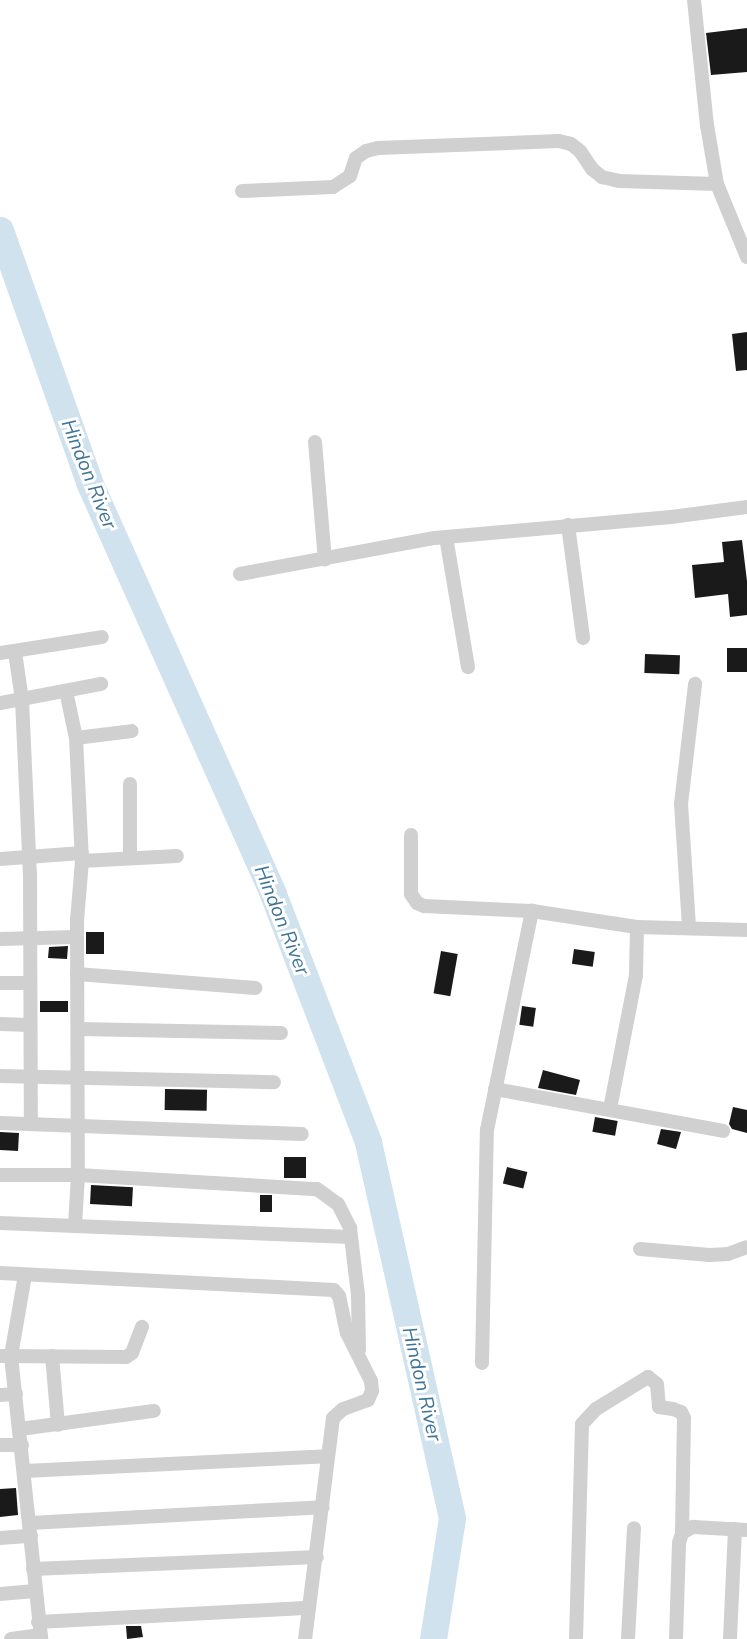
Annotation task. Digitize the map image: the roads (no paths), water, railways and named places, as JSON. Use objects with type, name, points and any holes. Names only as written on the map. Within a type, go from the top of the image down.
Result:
[{"type":"street","points":[[694,0],[707,125],[717,184],[747,257]]},
{"type":"street","points":[[242,190],[333,187],[351,176],[356,158],[366,151],[378,148],[559,141],[571,144],[580,151],[592,169],[602,177],[619,181],[717,184]]},
{"type":"street","points":[[315,442],[325,560]]},
{"type":"street","points":[[240,574],[446,537],[747,507]]},
{"type":"street","points":[[568,525],[583,639]]},
{"type":"street","points":[[446,537],[468,667]]},
{"type":"street","points":[[0,653],[102,637]]},
{"type":"street","points":[[15,652],[22,700],[29,857],[31,1123]]},
{"type":"street","points":[[0,703],[101,684]]},
{"type":"street","points":[[689,927],[681,804],[695,684]]},
{"type":"street","points":[[66,692],[76,738],[82,857],[77,937],[78,1175],[75,1226]]},
{"type":"street","points":[[76,738],[132,731]]},
{"type":"street","points":[[130,784],[130,858]]},
{"type":"street","points":[[411,834],[411,894],[417,903],[532,911],[637,927],[747,930]]},
{"type":"street","points":[[0,859],[177,856]]},
{"type":"street","points":[[482,1363],[487,1130],[532,911]]},
{"type":"street","points":[[610,1109],[636,975],[637,927]]},
{"type":"street","points":[[0,939],[77,937]]},
{"type":"street","points":[[77,974],[255,988]]},
{"type":"street","points":[[0,982],[30,983]]},
{"type":"street","points":[[0,1024],[30,1025]]},
{"type":"street","points":[[78,1029],[280,1033]]},
{"type":"street","points":[[0,1076],[30,1074],[78,1080],[274,1082]]},
{"type":"street","points":[[495,1089],[723,1131]]},
{"type":"street","points":[[0,1123],[303,1134]]},
{"type":"street","points":[[0,1175],[78,1175],[317,1189],[338,1204],[345,1215],[351,1237],[358,1295],[359,1355]]},
{"type":"street","points":[[0,1223],[351,1237]]},
{"type":"street","points":[[640,1250],[710,1255],[728,1254],[747,1247]]},
{"type":"street","points":[[0,1273],[326,1287],[334,1290],[339,1296],[343,1323],[371,1381],[372,1391],[368,1400],[343,1409],[333,1418],[305,1639]]},
{"type":"street","points":[[25,1275],[6,1356],[16,1394],[40,1632]]},
{"type":"street","points":[[6,1356],[126,1357],[132,1353],[142,1327]]},
{"type":"street","points":[[52,1356],[58,1425]]},
{"type":"street","points":[[576,1639],[582,1424],[596,1409],[648,1377],[657,1384],[659,1407],[681,1412],[684,1418],[682,1533],[679,1543],[676,1639]]},
{"type":"street","points":[[0,1395],[16,1394]]},
{"type":"street","points":[[20,1429],[154,1411]]},
{"type":"street","points":[[0,1445],[22,1445]]},
{"type":"street","points":[[25,1470],[327,1456]]},
{"type":"street","points":[[0,1538],[31,1530],[323,1507]]},
{"type":"street","points":[[682,1533],[693,1527],[741,1530],[730,1639]]},
{"type":"street","points":[[628,1639],[634,1528]]},
{"type":"street","points":[[33,1569],[317,1557]]},
{"type":"street","points":[[0,1594],[35,1591]]},
{"type":"street","points":[[11,1639],[40,1632],[309,1608]]},
{"type":"waterway","name":"Hindon River","points":[[0,230],[89,482],[273,894],[368,1142],[452,1518],[433,1639]]}]
